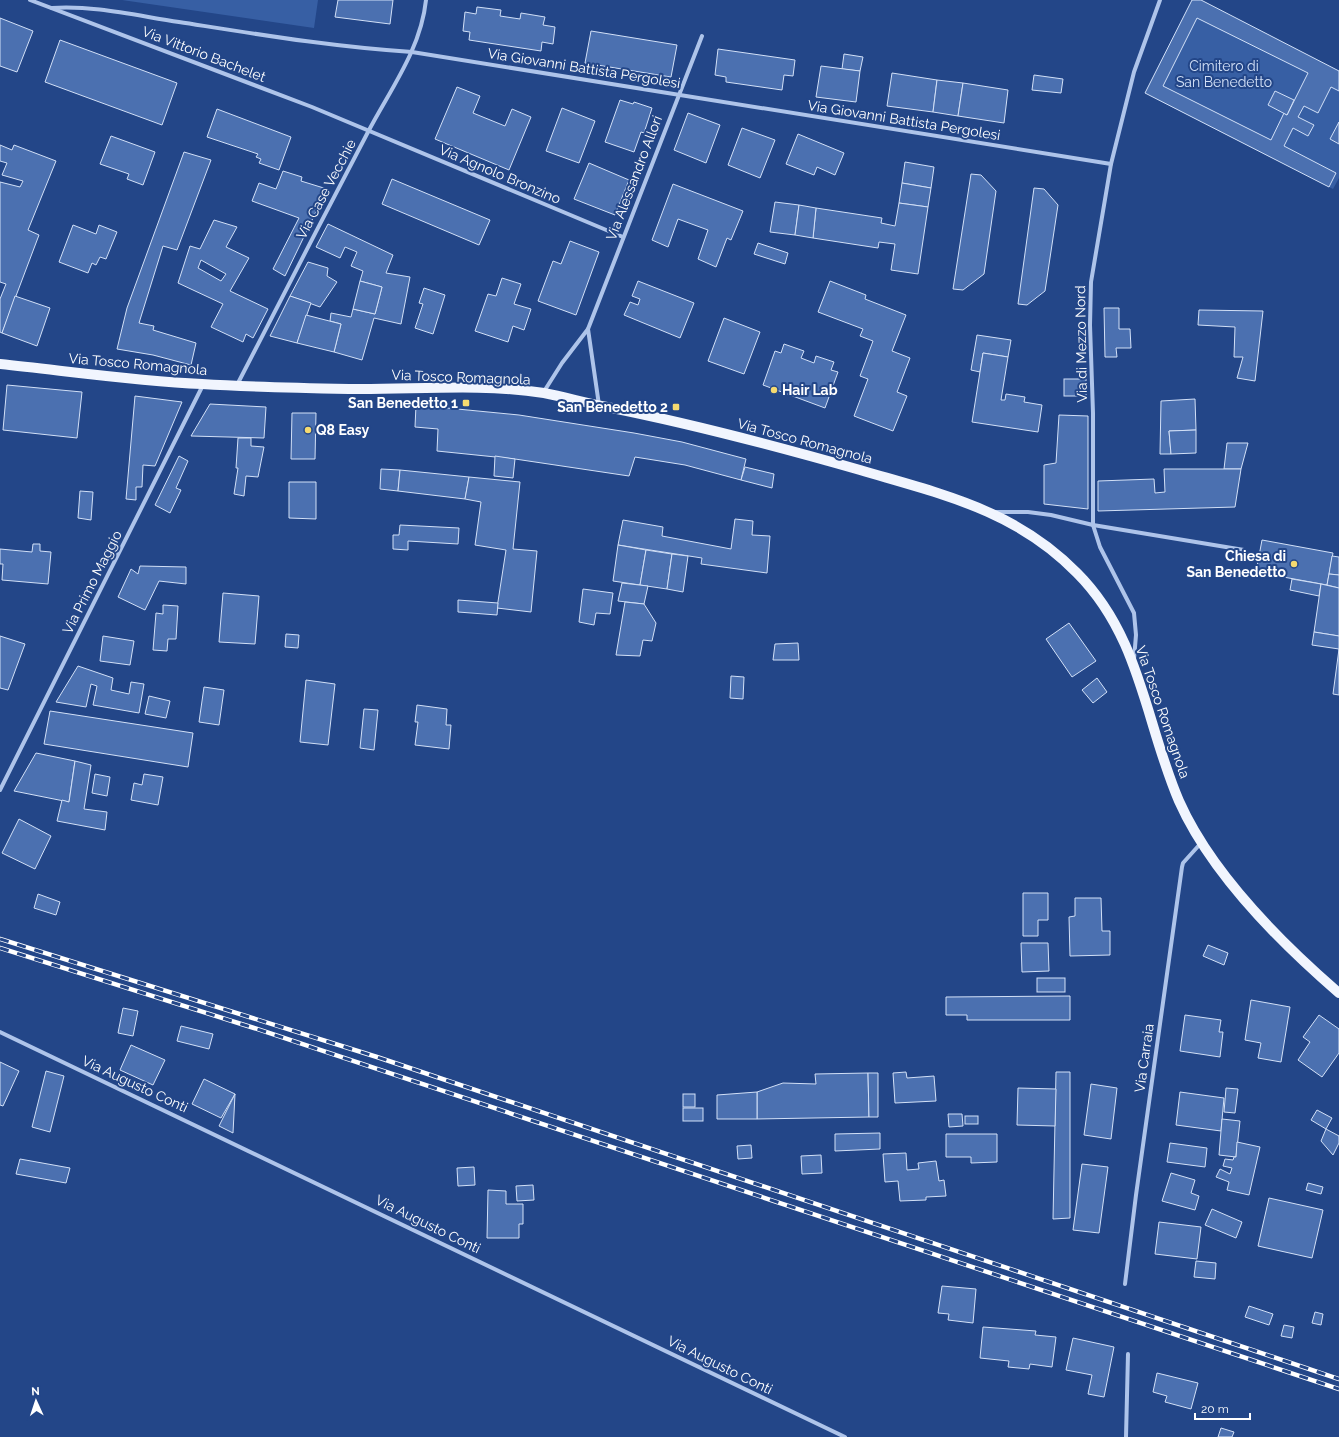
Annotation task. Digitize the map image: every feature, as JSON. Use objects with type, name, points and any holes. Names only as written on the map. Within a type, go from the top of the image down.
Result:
[{"type":"main road","name":"Via Tosco Romagnola","points":[[0,364],[203,384],[348,389],[484,389],[543,393],[688,424],[787,449],[938,493],[992,512],[1031,533],[1045,544],[1080,575],[1106,610],[1124,639],[1134,662],[1162,756],[1178,797],[1201,842],[1241,895],[1288,945],[1339,993]]},
{"type":"street","name":"Via Vittorio Bachelet","points":[[30,0],[312,107],[368,131]]},
{"type":"street","name":"Via Case Vecchie","points":[[237,385],[368,131],[412,52],[425,9],[426,0]]},
{"type":"street","name":"Via di Mezzo Nord","points":[[1134,662],[1136,635],[1134,613],[1100,547],[1093,525],[1093,413],[1090,324],[1091,282],[1111,164],[1134,72],[1160,0]]},
{"type":"street","name":"Via Giovanni Battista Pergolesi","points":[[52,8],[67,7],[98,11],[304,42],[412,52],[1111,164]]},
{"type":"street","name":"Via Alessandro Allori","points":[[543,393],[562,363],[588,329],[702,36]]},
{"type":"street","name":"Via Agnolo Bronzino","points":[[368,131],[623,237]]},
{"type":"street","name":"Via Alessandro Allori","points":[[588,329],[599,405]]},
{"type":"street","name":"Via Primo Maggio","points":[[0,790],[203,384]]},
{"type":"street","points":[[992,512],[1028,512],[1051,515],[1093,525],[1244,550]]},
{"type":"street","name":"Via Carraia","points":[[1125,1284],[1137,1187],[1182,867],[1183,863],[1201,842]]},
{"type":"street","name":"Via Augusto Conti","points":[[0,1032],[845,1437]]},
{"type":"street","points":[[1126,1437],[1128,1354]]},
{"type":"green space","points":[[122,0],[318,0],[314,28]]},
{"type":"green space","name":"Cimitero di San Benedetto","points":[[1197,1],[1339,74],[1339,178],[1333,189],[1150,96]]},
{"type":"building","points":[[338,0],[393,0],[390,24],[335,17]]},
{"type":"building","points":[[1192,0],[1201,0],[1339,71],[1339,91],[1331,87],[1318,113],[1304,106],[1298,117],[1314,125],[1308,136],[1293,128],[1284,146],[1336,173],[1329,187],[1145,93]],"holes":[[[1197,18],[1308,73],[1287,115],[1284,113],[1271,140],[1163,86]]]},
{"type":"building","points":[[477,7],[501,10],[500,16],[520,19],[521,13],[545,17],[543,25],[555,27],[553,44],[542,42],[541,51],[469,40],[470,32],[463,31],[465,12],[476,14]]},
{"type":"building","points":[[0,18],[33,31],[17,72],[0,66]]},
{"type":"building","points":[[591,31],[677,45],[671,77],[585,63]]},
{"type":"building","points":[[60,40],[177,83],[162,125],[45,82]]},
{"type":"building","points":[[718,49],[795,60],[793,76],[784,75],[782,90],[726,82],[726,77],[715,75]]},
{"type":"building","points":[[844,54],[863,57],[860,71],[842,69]]},
{"type":"building","points":[[821,66],[860,71],[856,102],[816,97]]},
{"type":"building","points":[[892,73],[937,80],[933,112],[887,106]]},
{"type":"building","points":[[1034,75],[1063,79],[1061,93],[1032,90]]},
{"type":"building","points":[[937,80],[963,83],[958,116],[933,112]]},
{"type":"building","points":[[963,83],[1008,90],[1004,123],[958,116]]},
{"type":"building","points":[[457,87],[480,96],[473,113],[505,126],[512,109],[531,117],[509,170],[435,139]]},
{"type":"building","points":[[1275,91],[1294,100],[1287,115],[1268,105]]},
{"type":"building","points":[[620,100],[633,104],[634,102],[652,108],[644,133],[641,132],[634,152],[605,142]]},
{"type":"building","points":[[562,108],[595,121],[579,163],[546,151]]},
{"type":"building","points":[[217,109],[291,137],[279,170],[259,163],[261,159],[256,157],[258,154],[207,137]]},
{"type":"building","points":[[688,113],[720,125],[706,163],[674,150]]},
{"type":"building","points":[[1339,122],[1339,144],[1330,139]]},
{"type":"building","points":[[742,128],[775,140],[760,178],[728,165]]},
{"type":"building","points":[[798,134],[844,153],[835,175],[817,167],[814,175],[786,164]]},
{"type":"building","points":[[111,136],[155,152],[143,185],[127,179],[129,174],[100,164]]},
{"type":"building","points":[[0,145],[12,150],[14,145],[56,161],[28,230],[39,235],[2,333],[0,332],[0,299],[6,284],[0,282],[0,182],[20,187],[23,181],[2,175],[7,163],[0,161]]},
{"type":"building","points":[[184,152],[211,160],[177,250],[163,246],[139,323],[154,326],[153,330],[196,343],[191,365],[153,355],[117,349],[127,308]]},
{"type":"building","points":[[905,162],[934,167],[931,188],[902,183]]},
{"type":"building","points":[[589,163],[629,180],[615,215],[574,199]]},
{"type":"building","points":[[283,171],[302,177],[301,181],[327,189],[285,276],[273,269],[299,218],[252,201],[259,183],[276,189]]},
{"type":"building","points":[[971,174],[981,175],[996,191],[984,274],[963,290],[953,289]]},
{"type":"building","points":[[392,179],[490,220],[479,245],[382,204]]},
{"type":"building","points":[[902,183],[931,188],[928,207],[899,203]]},
{"type":"building","points":[[673,184],[743,211],[731,240],[727,238],[716,267],[698,259],[708,230],[678,219],[668,247],[652,240]]},
{"type":"building","points":[[1034,188],[1044,189],[1058,205],[1045,291],[1027,305],[1018,304]]},
{"type":"building","points":[[775,202],[799,205],[795,235],[770,232]]},
{"type":"building","points":[[899,203],[928,207],[918,274],[891,270],[895,244],[879,242],[878,248],[813,238],[816,208],[882,218],[881,223],[895,226]]},
{"type":"building","points":[[799,205],[816,208],[813,238],[795,235]]},
{"type":"building","points":[[214,220],[237,227],[226,247],[249,258],[230,291],[268,309],[253,338],[246,334],[243,342],[211,327],[223,304],[178,283],[190,246],[200,249]],"holes":[[[201,260],[226,274],[221,281],[198,268]]]},
{"type":"building","points":[[328,224],[393,255],[386,273],[410,277],[401,324],[374,318],[362,360],[334,352],[341,324],[330,321],[331,313],[351,317],[353,309],[375,314],[382,287],[360,281],[363,271],[351,266],[357,252],[345,247],[340,258],[316,247]]},
{"type":"building","points":[[73,225],[96,234],[99,225],[117,232],[106,259],[100,257],[96,265],[92,263],[88,273],[59,262]]},
{"type":"building","points":[[570,241],[599,252],[576,315],[538,301],[553,261],[561,264]]},
{"type":"building","points":[[758,243],[788,253],[785,264],[754,254]]},
{"type":"building","points":[[308,262],[328,268],[327,276],[337,282],[320,307],[290,296]]},
{"type":"building","points":[[502,278],[521,284],[514,304],[531,309],[524,330],[513,326],[508,342],[475,331],[488,294],[496,296]]},
{"type":"building","points":[[360,281],[382,287],[375,314],[353,309]]},
{"type":"building","points":[[638,281],[694,303],[680,338],[624,315],[630,302],[638,305],[640,299],[632,296]]},
{"type":"building","points":[[830,281],[866,295],[865,299],[906,315],[892,351],[910,358],[897,392],[907,396],[893,431],[854,416],[868,379],[860,376],[873,341],[860,336],[863,329],[818,312]]},
{"type":"building","points":[[424,288],[445,295],[433,334],[415,328],[423,304],[419,303]]},
{"type":"building","points":[[15,296],[50,308],[37,346],[2,333]]},
{"type":"building","points":[[290,296],[311,303],[297,343],[270,336]]},
{"type":"building","points":[[1104,308],[1119,308],[1119,329],[1130,329],[1131,348],[1116,348],[1117,357],[1105,357]]},
{"type":"building","points":[[1199,310],[1263,311],[1255,381],[1237,378],[1243,357],[1234,357],[1235,327],[1198,325]]},
{"type":"building","points":[[306,315],[341,324],[334,352],[297,343]]},
{"type":"building","points":[[724,318],[760,332],[744,374],[708,361]]},
{"type":"building","points":[[977,335],[1011,340],[1008,357],[983,353],[980,372],[971,370]]},
{"type":"building","points":[[784,344],[804,351],[801,358],[814,363],[816,356],[834,362],[831,370],[838,372],[825,408],[763,385],[775,351],[781,353]]},
{"type":"building","points":[[983,353],[1008,357],[1001,400],[1005,400],[1006,394],[1025,397],[1024,402],[1042,405],[1038,432],[972,422]]},
{"type":"building","points":[[1064,379],[1086,379],[1086,396],[1064,396]]},
{"type":"building","points":[[7,385],[82,392],[77,438],[3,430]]},
{"type":"building","points":[[135,396],[182,402],[155,466],[143,465],[142,487],[136,487],[136,500],[126,499]]},
{"type":"building","points":[[1195,399],[1196,430],[1169,431],[1171,454],[1160,454],[1161,401]]},
{"type":"building","points":[[210,404],[266,407],[264,438],[191,436]]},
{"type":"building","points":[[416,405],[519,415],[634,433],[682,442],[746,459],[741,480],[685,465],[635,457],[629,476],[515,459],[437,451],[438,429],[415,427]]},
{"type":"building","points":[[292,413],[316,413],[315,459],[291,459]]},
{"type":"building","points":[[1059,415],[1088,416],[1088,509],[1044,504],[1044,465],[1056,463]]},
{"type":"building","points":[[1196,430],[1196,453],[1171,454],[1169,431]]},
{"type":"building","points":[[238,438],[251,438],[251,446],[264,447],[258,477],[246,476],[244,496],[234,494],[238,468],[236,468]]},
{"type":"building","points":[[1227,443],[1248,443],[1241,469],[1224,469]]},
{"type":"building","points":[[179,456],[188,461],[176,488],[181,490],[170,513],[155,505]]},
{"type":"building","points":[[495,456],[515,459],[513,478],[494,476]]},
{"type":"building","points":[[745,467],[774,474],[772,488],[741,480]]},
{"type":"building","points":[[381,469],[400,470],[398,491],[380,489]]},
{"type":"building","points":[[1164,469],[1241,469],[1235,507],[1098,511],[1098,481],[1154,479],[1155,493],[1165,492]]},
{"type":"building","points":[[400,470],[469,477],[465,499],[398,491]]},
{"type":"building","points":[[469,477],[520,482],[513,549],[537,551],[531,612],[497,608],[506,550],[475,545],[481,502],[465,499]]},
{"type":"building","points":[[289,482],[316,482],[316,519],[289,518]]},
{"type":"building","points":[[80,491],[93,492],[91,520],[78,518]]},
{"type":"building","points":[[735,519],[753,521],[752,535],[770,536],[767,573],[701,564],[702,558],[618,545],[623,520],[663,527],[662,536],[731,549]]},
{"type":"building","points":[[400,525],[459,528],[458,544],[408,541],[408,550],[393,549],[393,535],[399,535]]},
{"type":"building","name":"Chiesa di San Benedetto","points":[[1262,540],[1333,553],[1327,585],[1256,572]]},
{"type":"building","points":[[33,544],[40,544],[40,551],[51,552],[48,584],[2,580],[3,564],[0,564],[0,549],[32,552]]},
{"type":"building","points":[[618,545],[646,550],[640,585],[613,581]]},
{"type":"building","points":[[646,550],[672,554],[667,589],[640,585]]},
{"type":"building","points":[[672,554],[688,556],[683,592],[667,589]]},
{"type":"building","points":[[1332,556],[1339,557],[1339,575],[1329,574]]},
{"type":"building","points":[[140,566],[186,567],[186,584],[159,581],[145,610],[118,597],[131,569],[138,574]]},
{"type":"building","points":[[1329,574],[1339,575],[1339,588],[1327,585]]},
{"type":"building","points":[[1292,579],[1321,584],[1319,596],[1290,590]]},
{"type":"building","points":[[622,583],[648,586],[644,604],[618,601]]},
{"type":"building","points":[[1321,584],[1339,588],[1339,636],[1314,632]]},
{"type":"building","points":[[583,589],[613,593],[610,614],[596,613],[594,625],[579,622]]},
{"type":"building","points":[[223,593],[259,596],[255,644],[219,642]]},
{"type":"building","points":[[458,600],[498,603],[497,615],[458,612]]},
{"type":"building","points":[[625,602],[644,604],[656,623],[652,641],[643,640],[640,656],[616,655]]},
{"type":"building","points":[[163,605],[178,606],[176,639],[168,639],[167,651],[153,650],[156,613],[163,614]]},
{"type":"building","points":[[1069,623],[1096,661],[1072,677],[1046,639]]},
{"type":"building","points":[[1314,632],[1339,636],[1339,649],[1312,645]]},
{"type":"building","points":[[286,634],[299,635],[298,648],[285,647]]},
{"type":"building","points":[[0,636],[25,644],[8,690],[0,688]]},
{"type":"building","points":[[103,636],[134,641],[130,665],[100,661]]},
{"type":"building","points":[[798,643],[799,660],[773,660],[775,644]]},
{"type":"building","points":[[1339,649],[1339,695],[1333,694]]},
{"type":"building","points":[[78,666],[113,678],[111,690],[129,694],[131,682],[144,684],[139,713],[93,705],[97,686],[91,684],[86,707],[56,702]]},
{"type":"building","points":[[731,676],[744,677],[743,699],[730,698]]},
{"type":"building","points":[[1097,678],[1107,692],[1093,703],[1082,690]]},
{"type":"building","points":[[306,680],[335,684],[328,745],[300,742]]},
{"type":"building","points":[[204,687],[224,690],[219,725],[199,722]]},
{"type":"building","points":[[149,696],[170,701],[166,718],[145,714]]},
{"type":"building","points":[[417,705],[447,709],[446,725],[451,725],[449,749],[415,745],[418,722],[415,722]]},
{"type":"building","points":[[364,709],[378,710],[374,750],[360,748]]},
{"type":"building","points":[[50,711],[193,733],[188,767],[44,744]]},
{"type":"building","points":[[36,753],[75,761],[69,802],[14,791]]},
{"type":"building","points":[[75,761],[91,765],[84,809],[107,812],[105,830],[57,821],[62,800],[69,802]]},
{"type":"building","points":[[95,774],[110,777],[107,796],[92,793]]},
{"type":"building","points":[[144,774],[163,777],[158,805],[131,800],[134,783],[142,785]]},
{"type":"building","points":[[19,819],[51,836],[35,869],[2,853]]},
{"type":"building","points":[[1023,893],[1048,893],[1048,920],[1038,920],[1038,936],[1023,936]]},
{"type":"building","points":[[38,894],[60,902],[56,915],[34,908]]},
{"type":"building","points":[[1075,898],[1101,898],[1102,931],[1110,931],[1110,955],[1070,956],[1069,917],[1075,916]]},
{"type":"building","points":[[1021,943],[1048,943],[1049,971],[1022,972]]},
{"type":"building","points":[[1208,945],[1228,953],[1224,965],[1203,956]]},
{"type":"building","points":[[1037,978],[1065,978],[1065,992],[1037,992]]},
{"type":"building","points":[[1070,996],[1070,1020],[967,1020],[967,1015],[946,1015],[946,997]]},
{"type":"building","points":[[1251,1000],[1290,1007],[1281,1062],[1258,1058],[1261,1043],[1245,1040]]},
{"type":"building","points":[[123,1008],[138,1011],[133,1036],[118,1033]]},
{"type":"building","points":[[1185,1015],[1221,1020],[1219,1032],[1223,1032],[1220,1057],[1180,1051]]},
{"type":"building","points":[[1319,1015],[1339,1029],[1339,1053],[1322,1077],[1298,1060],[1310,1042],[1303,1037]]},
{"type":"building","points":[[181,1026],[213,1034],[209,1049],[177,1041]]},
{"type":"building","points":[[131,1045],[165,1060],[153,1085],[120,1070]]},
{"type":"building","points":[[0,1062],[19,1071],[3,1106],[0,1105]]},
{"type":"building","points":[[46,1071],[64,1076],[50,1132],[32,1127]]},
{"type":"building","points":[[906,1072],[907,1078],[934,1076],[936,1101],[895,1103],[893,1073]]},
{"type":"building","points":[[1056,1072],[1070,1072],[1070,1218],[1053,1219]]},
{"type":"building","points":[[868,1073],[869,1117],[757,1119],[757,1092],[783,1083],[816,1084],[815,1074]]},
{"type":"building","points":[[868,1073],[878,1073],[878,1117],[869,1117]]},
{"type":"building","points":[[204,1079],[235,1094],[221,1118],[192,1104]]},
{"type":"building","points":[[1091,1084],[1117,1088],[1111,1139],[1084,1135]]},
{"type":"building","points":[[1018,1088],[1056,1089],[1055,1126],[1017,1125]]},
{"type":"building","points":[[1226,1088],[1238,1089],[1235,1113],[1224,1112]]},
{"type":"building","points":[[757,1092],[757,1119],[717,1119],[717,1095]]},
{"type":"building","points":[[1180,1092],[1224,1098],[1221,1131],[1176,1125]]},
{"type":"building","points":[[235,1094],[233,1133],[219,1126]]},
{"type":"building","points":[[683,1094],[695,1094],[695,1107],[683,1107]]},
{"type":"building","points":[[683,1108],[703,1108],[703,1121],[683,1121]]},
{"type":"building","points":[[1317,1110],[1332,1118],[1326,1129],[1311,1120]]},
{"type":"building","points":[[948,1114],[962,1114],[963,1126],[949,1127]]},
{"type":"building","points":[[965,1116],[978,1116],[978,1124],[965,1124]]},
{"type":"building","points":[[1222,1119],[1240,1121],[1236,1157],[1219,1155]]},
{"type":"building","points":[[1326,1129],[1339,1136],[1339,1143],[1333,1155],[1321,1141]]},
{"type":"building","points":[[880,1133],[880,1149],[835,1151],[835,1134]]},
{"type":"building","points":[[946,1134],[997,1134],[997,1162],[971,1163],[971,1157],[946,1157]]},
{"type":"building","points":[[1237,1142],[1260,1147],[1249,1195],[1227,1190],[1229,1182],[1216,1177],[1220,1169],[1230,1174],[1232,1168],[1223,1166],[1225,1159],[1233,1160],[1234,1157],[1236,1157]]},
{"type":"building","points":[[1170,1143],[1207,1148],[1205,1167],[1167,1162]]},
{"type":"building","points":[[751,1145],[752,1158],[738,1159],[737,1146]]},
{"type":"building","points":[[906,1153],[907,1170],[919,1169],[918,1163],[936,1161],[939,1181],[944,1180],[946,1196],[926,1197],[926,1200],[900,1201],[898,1181],[885,1182],[883,1154]]},
{"type":"building","points":[[821,1155],[822,1173],[802,1174],[801,1156]]},
{"type":"building","points":[[20,1159],[70,1168],[66,1183],[16,1174]]},
{"type":"building","points":[[1082,1164],[1108,1167],[1099,1233],[1073,1230]]},
{"type":"building","points":[[474,1167],[475,1185],[458,1186],[457,1168]]},
{"type":"building","points":[[1171,1173],[1195,1180],[1191,1193],[1199,1196],[1195,1210],[1162,1201]]},
{"type":"building","points":[[1308,1183],[1323,1187],[1321,1194],[1306,1190]]},
{"type":"building","points":[[533,1185],[534,1200],[517,1201],[516,1186]]},
{"type":"building","points":[[488,1190],[506,1191],[506,1204],[523,1204],[523,1224],[519,1224],[519,1238],[487,1238]]},
{"type":"building","points":[[1269,1198],[1323,1210],[1312,1258],[1258,1246]]},
{"type":"building","points":[[1212,1209],[1242,1222],[1236,1238],[1205,1225]]},
{"type":"building","points":[[1159,1222],[1201,1227],[1197,1259],[1155,1254]]},
{"type":"building","points":[[1196,1261],[1216,1263],[1215,1279],[1194,1277]]},
{"type":"building","points":[[942,1286],[976,1289],[973,1323],[948,1320],[949,1314],[938,1313]]},
{"type":"building","points":[[1249,1306],[1273,1314],[1269,1325],[1245,1317]]},
{"type":"building","points":[[1315,1312],[1323,1314],[1321,1325],[1312,1323]]},
{"type":"building","points":[[1284,1325],[1294,1327],[1292,1338],[1281,1336]]},
{"type":"building","points":[[983,1327],[1036,1331],[1035,1335],[1056,1337],[1052,1367],[1030,1364],[1029,1369],[1008,1367],[1009,1361],[980,1358]]},
{"type":"building","points":[[1073,1338],[1114,1347],[1104,1397],[1088,1394],[1092,1375],[1066,1370]]},
{"type":"building","points":[[1157,1373],[1198,1383],[1191,1409],[1165,1402],[1167,1396],[1153,1392]]},
{"type":"building","points":[[1221,1428],[1234,1432],[1232,1437],[1218,1437]]},
{"type":"railway","points":[[0,939],[377,1057],[1339,1379]]},
{"type":"railway","points":[[0,948],[254,1028],[1339,1389]]},
{"type":"place","name":"Hair Lab","points":[[774,390]]},
{"type":"place","name":"San Benedetto 1","points":[[466,403]]},
{"type":"place","name":"San Benedetto 2","points":[[676,407]]},
{"type":"place","name":"Q8 Easy","points":[[308,430]]},
{"type":"place","name":"Chiesa di San Benedetto","points":[[1294,564]]}]
